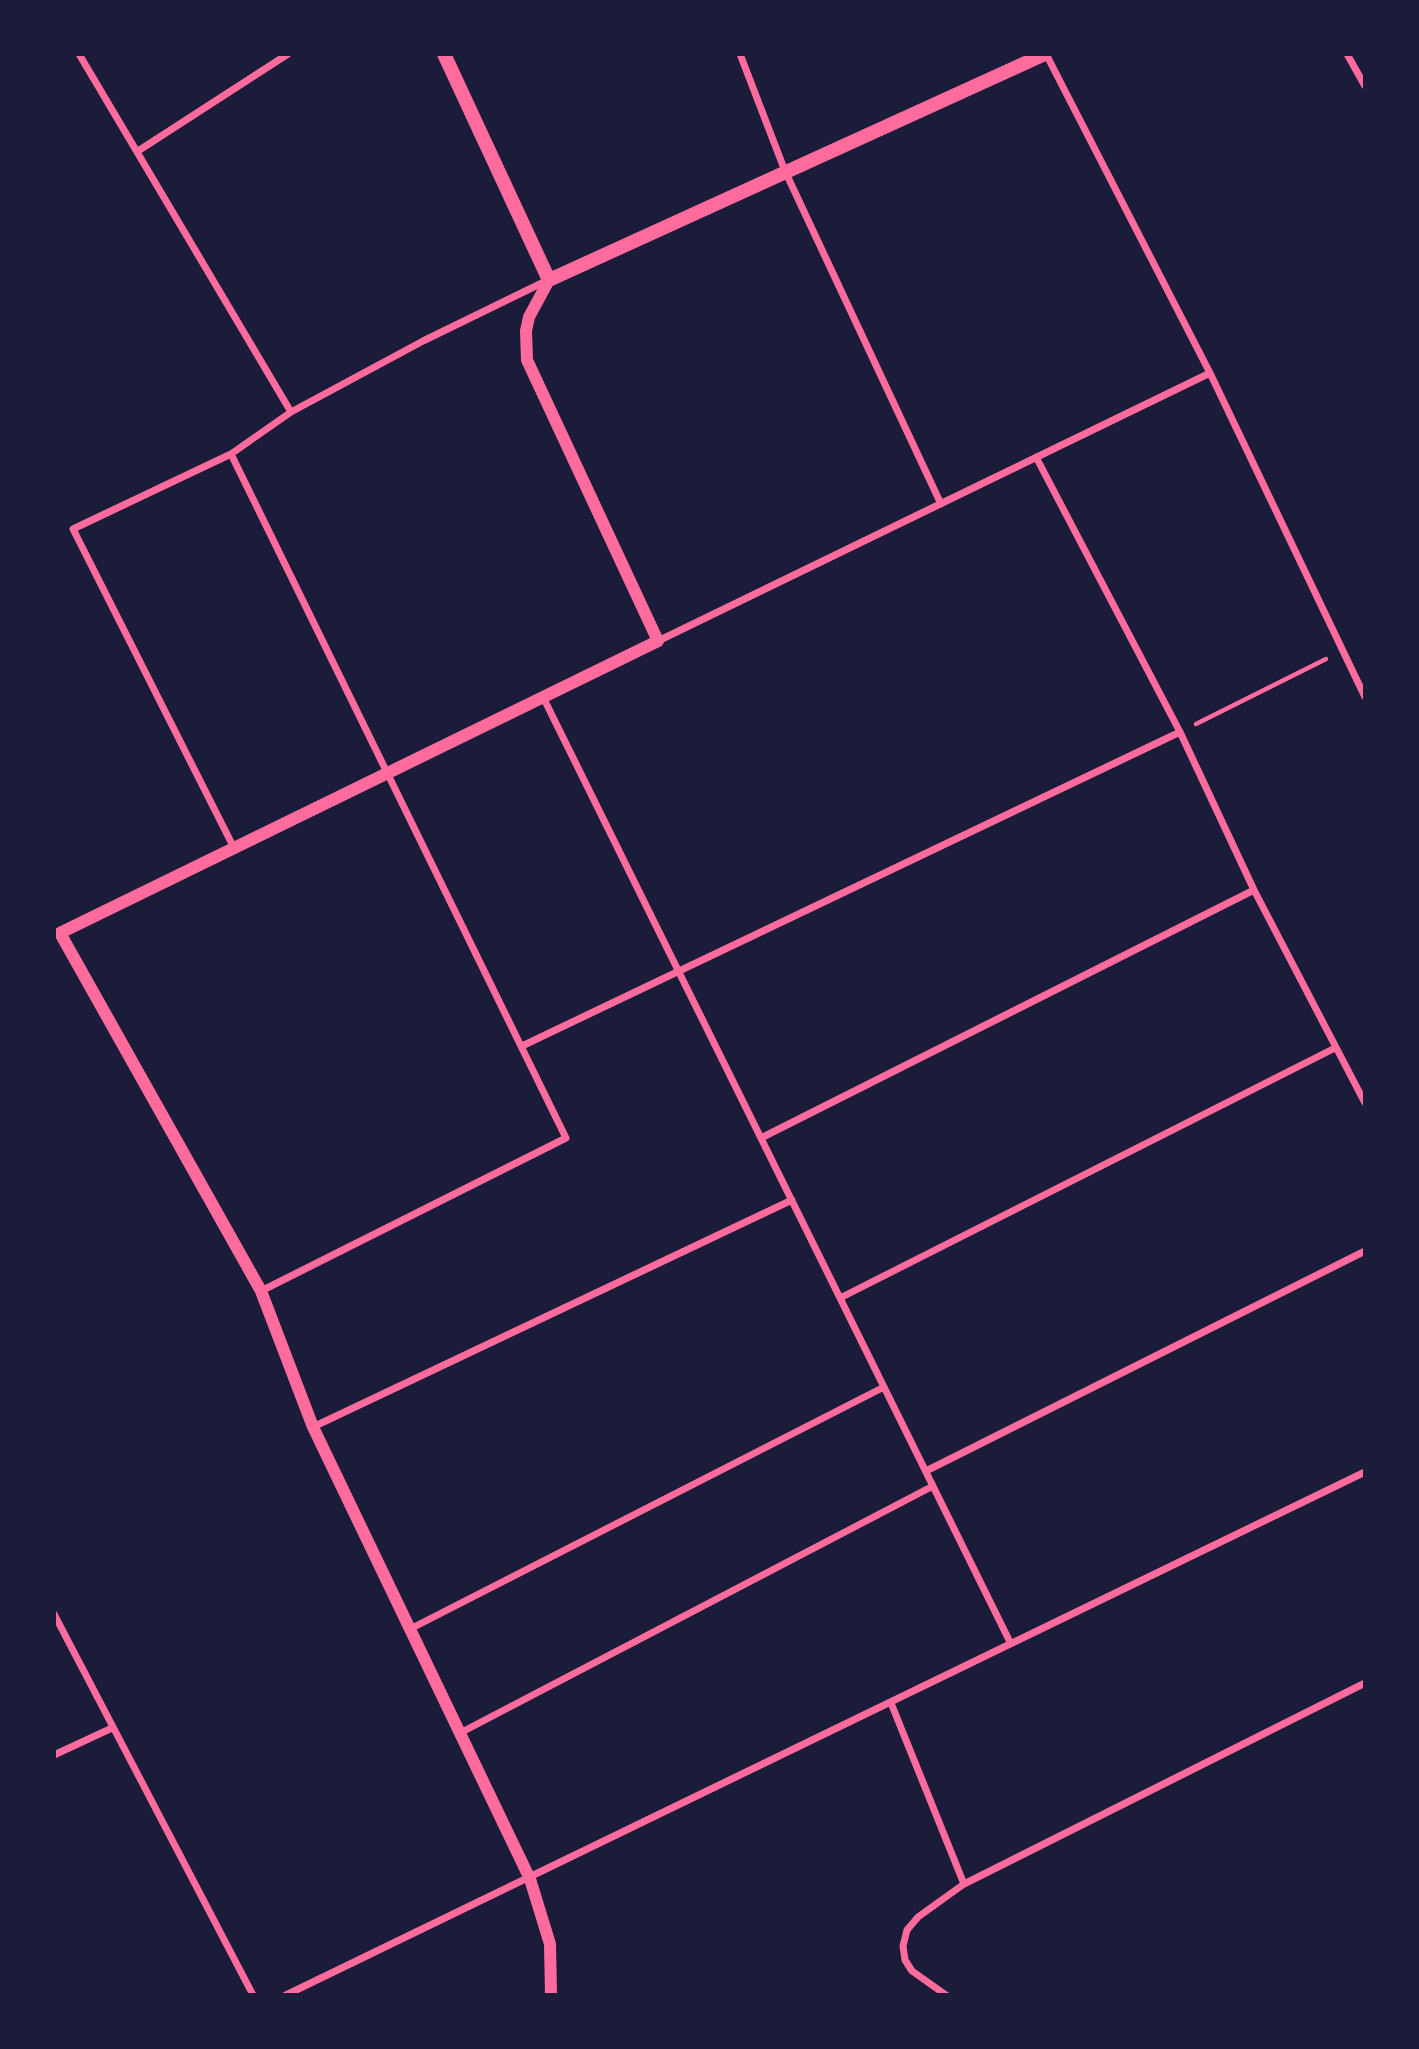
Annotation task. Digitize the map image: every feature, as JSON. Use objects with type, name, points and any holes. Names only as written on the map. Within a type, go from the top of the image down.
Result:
[{"type":"main road","points":[[444,54],[549,280],[1045,54]]},
{"type":"street","points":[[79,54],[290,412]]},
{"type":"street","points":[[138,151],[288,54]]},
{"type":"street","points":[[740,54],[785,171],[941,503]]},
{"type":"street","points":[[1045,54],[1210,373],[1365,696]]},
{"type":"street","points":[[1347,54],[1365,86]]},
{"type":"street","points":[[234,848],[73,529],[231,454],[290,412],[423,341],[549,280]]},
{"type":"street","points":[[549,280],[529,317],[526,331],[527,360],[658,641]]},
{"type":"street","points":[[551,1995],[550,1944],[530,1879],[313,1427],[261,1291],[57,935],[1210,373]]},
{"type":"street","points":[[231,454],[566,1138],[261,1291]]},
{"type":"street","points":[[1036,457],[1180,732],[1254,890],[1365,1103]]},
{"type":"street","points":[[543,697],[1010,1642]]},
{"type":"street","points":[[522,1046],[1180,732]]},
{"type":"street","points":[[761,1138],[1254,890]]},
{"type":"street","points":[[840,1297],[1335,1048]]},
{"type":"street","points":[[313,1427],[792,1200]]},
{"type":"street","points":[[926,1471],[1365,1251]]},
{"type":"street","points":[[410,1629],[884,1387]]},
{"type":"street","points":[[286,1995],[1365,1472]]},
{"type":"street","points":[[460,1733],[933,1486]]},
{"type":"street","points":[[54,1614],[253,1995]]},
{"type":"street","points":[[946,1995],[912,1971],[905,1960],[903,1946],[907,1930],[918,1917],[964,1884],[1365,1683]]},
{"type":"street","points":[[891,1703],[964,1884]]},
{"type":"street","points":[[54,1755],[112,1728]]},
{"type":"path","points":[[1180,732],[1342,651]]}]
